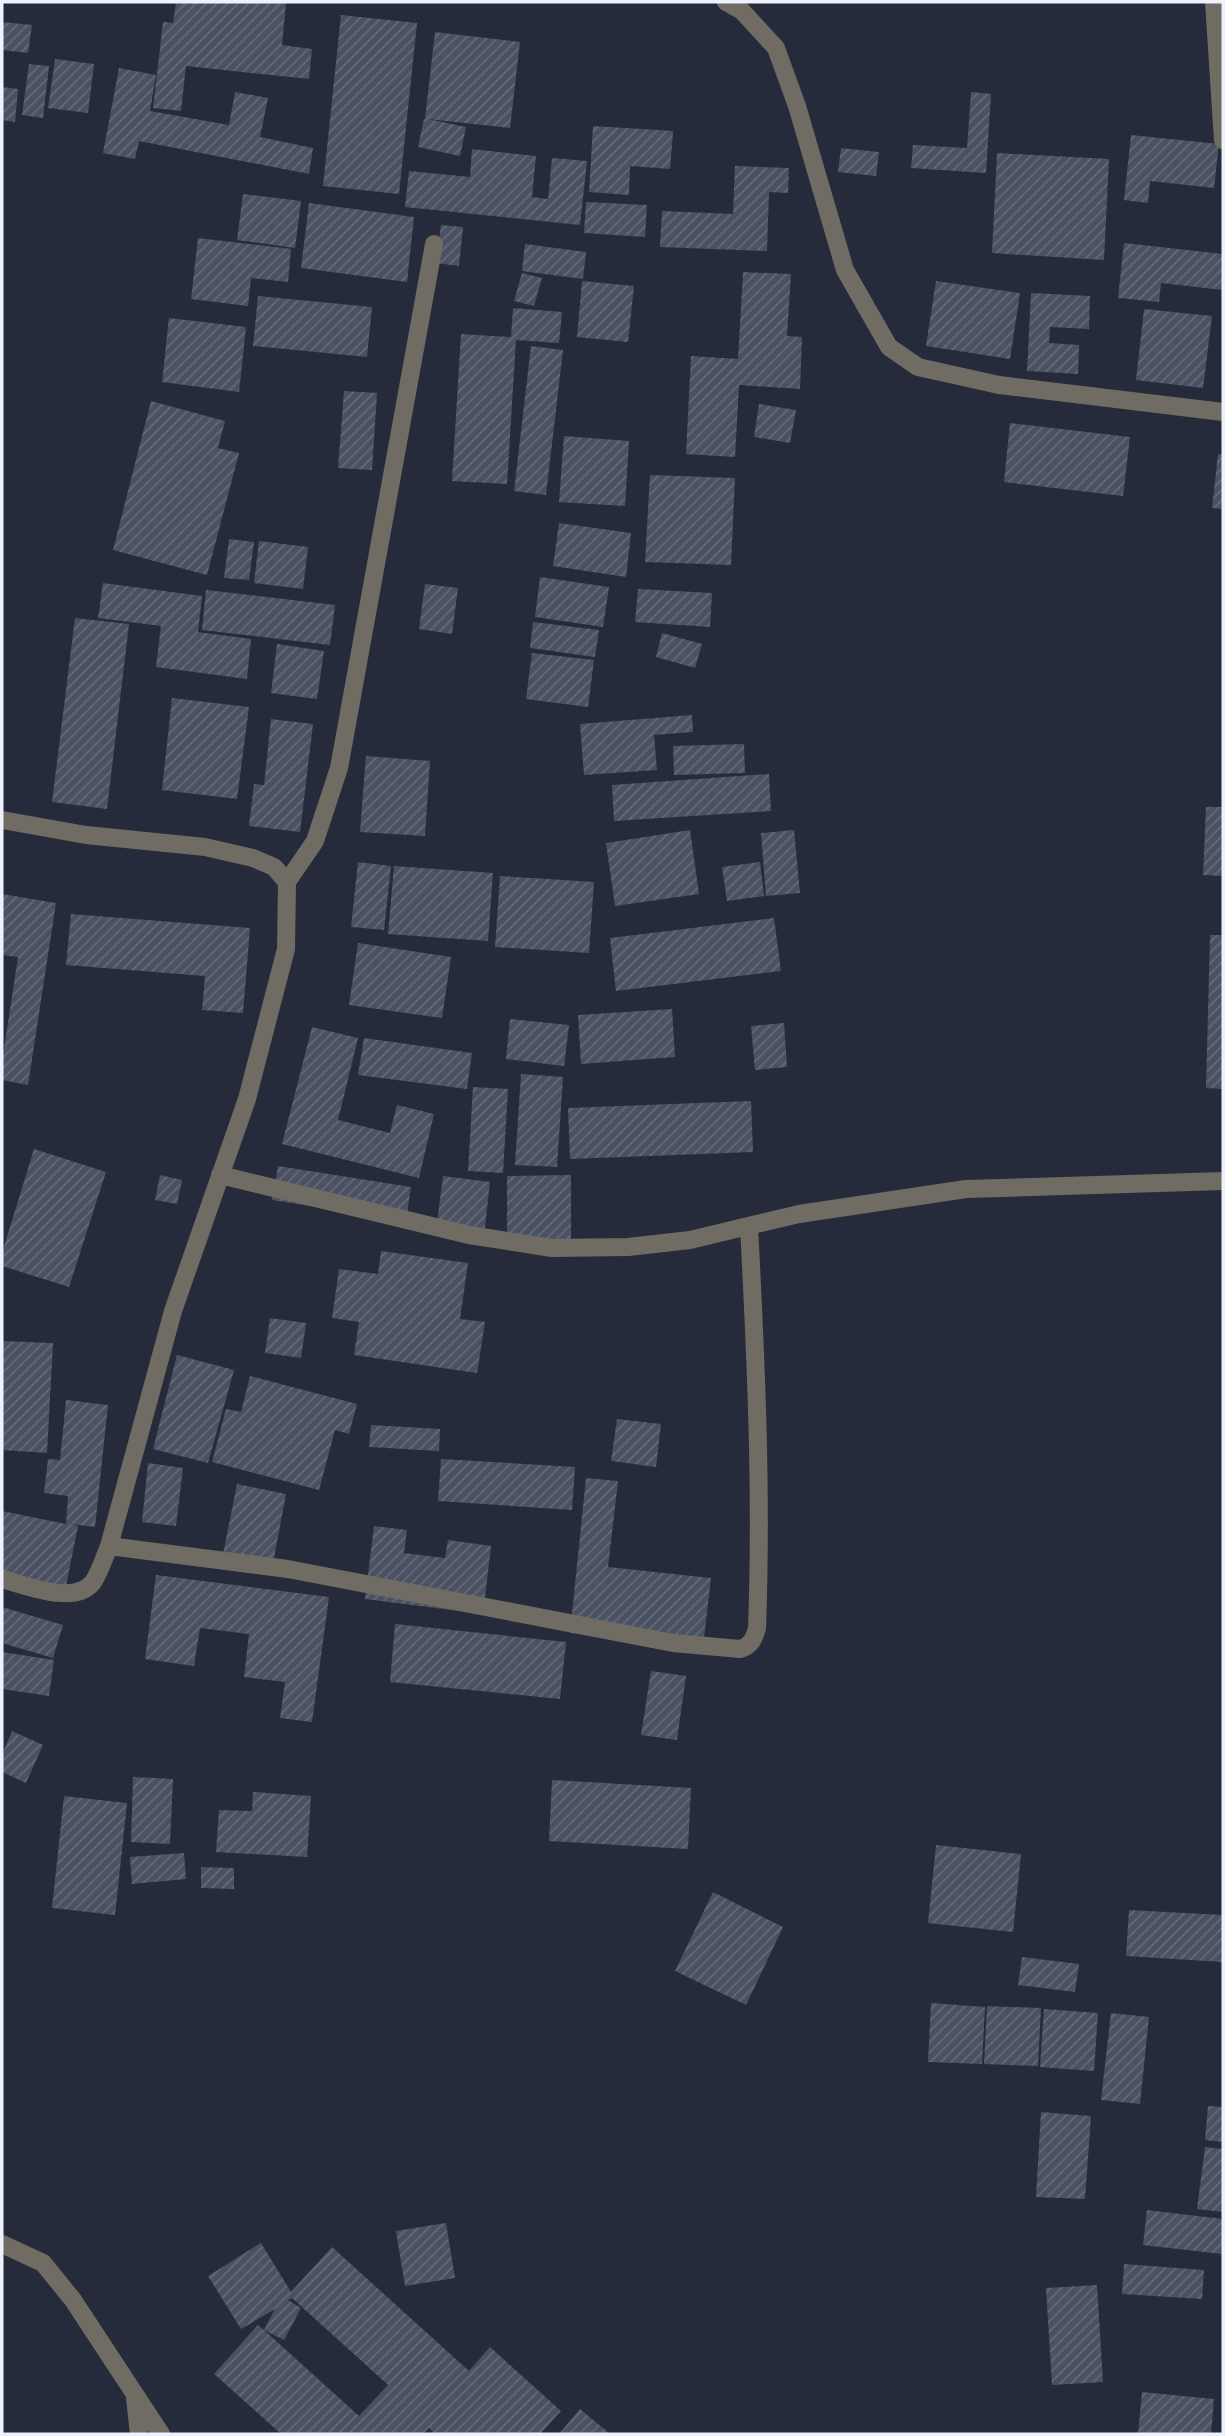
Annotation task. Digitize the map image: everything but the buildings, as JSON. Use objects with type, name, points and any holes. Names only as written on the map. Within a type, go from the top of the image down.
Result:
[{"type":"street","points":[[726,2],[743,6],[776,48],[797,106],[845,270],[889,347],[918,367],[999,385],[1223,412]]},
{"type":"street","points":[[1214,2],[1223,140]]},
{"type":"street","points":[[2,1579],[52,1593],[70,1593],[86,1589],[94,1581],[109,1546],[173,1311],[247,1099],[286,949],[288,882],[316,841],[339,768],[434,244]]},
{"type":"street","points":[[2,820],[86,835],[205,847],[253,858],[274,867],[288,882]]},
{"type":"street","points":[[220,1175],[469,1235],[552,1248],[628,1247],[690,1240],[799,1214],[966,1189],[1223,1181]]},
{"type":"street","points":[[109,1546],[288,1569],[673,1643],[740,1649],[747,1647],[757,1628],[758,1548],[758,1398],[749,1226]]},
{"type":"street","points":[[2,2244],[43,2263],[73,2300],[161,2434]]},
{"type":"street","points":[[135,2394],[139,2434]]}]
